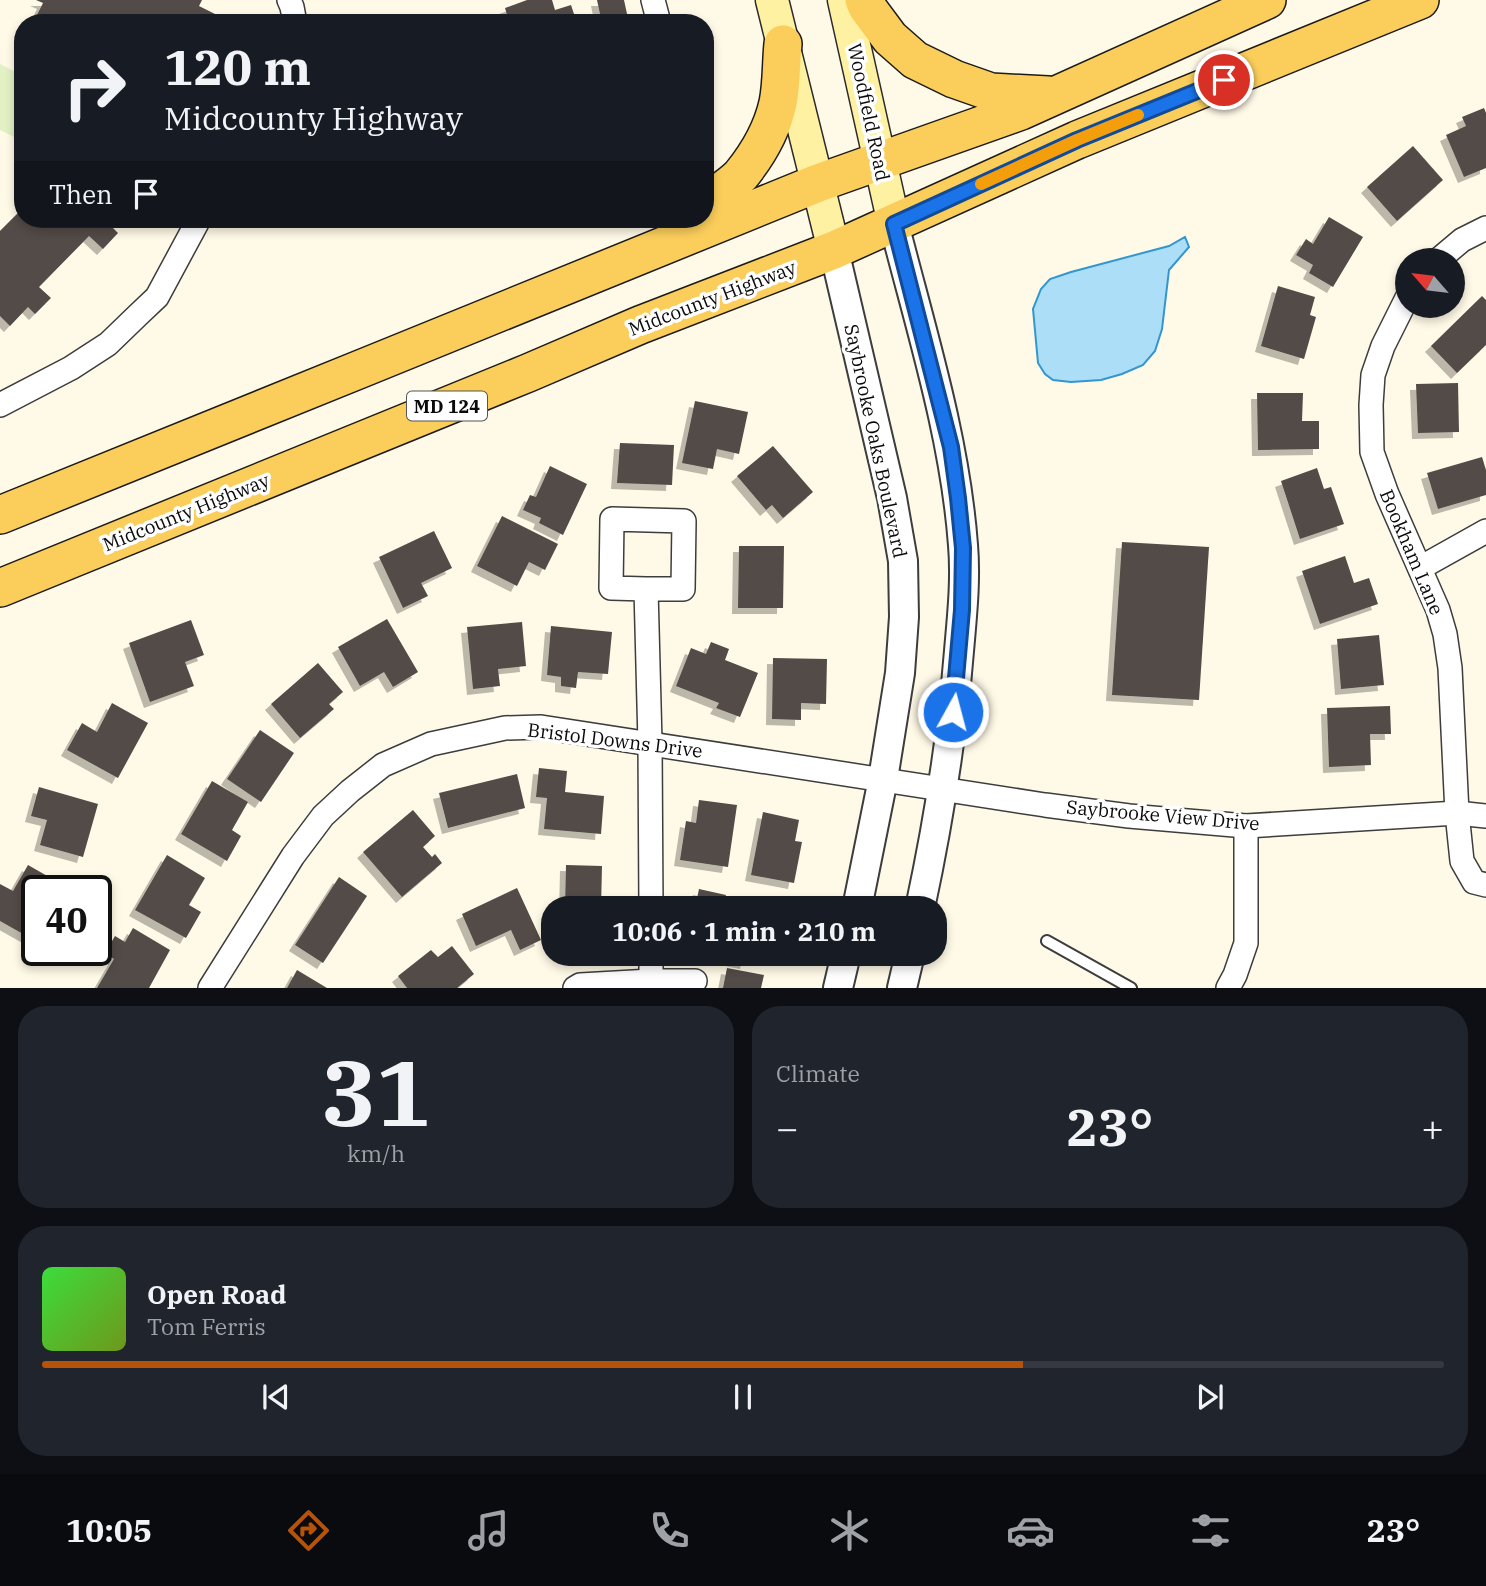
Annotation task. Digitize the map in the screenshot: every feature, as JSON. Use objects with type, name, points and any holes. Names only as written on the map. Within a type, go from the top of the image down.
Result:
[{"type":"main road","points":[[772,0],[818,183]]},
{"type":"main road","name":"Woodfield Road","points":[[844,0],[894,224]]},
{"type":"main road","points":[[864,0],[890,38],[915,60],[954,79],[991,92],[1056,95]]},
{"type":"main road","points":[[714,215],[818,183],[1021,111],[1267,0]]},
{"type":"main road","name":"Midcounty Highway","points":[[0,588],[640,325],[834,250],[1077,140],[1420,0]]},
{"type":"main road","points":[[714,198],[733,184],[764,142],[778,103],[783,44]]},
{"type":"main road","name":"Saybrooke Oaks Boulevard","points":[[818,183],[834,250]]},
{"type":"main road","points":[[0,514],[679,228]]},
{"type":"street","points":[[894,224],[951,447],[963,548],[962,610],[956,687],[922,896]]},
{"type":"street","points":[[0,405],[71,368],[108,344],[157,297],[194,228]]},
{"type":"street","points":[[1452,248],[1486,228]]},
{"type":"street","name":"Saybrooke Oaks Boulevard","points":[[834,250],[892,498],[902,561],[904,617],[900,673],[883,779],[859,896]]},
{"type":"street","name":"Bookham Lane","points":[[1397,318],[1373,375],[1372,452],[1387,494],[1438,610],[1445,634],[1449,656],[1462,860],[1474,882],[1486,885]]},
{"type":"street","points":[[1420,568],[1486,531]]},
{"type":"street","points":[[646,589],[651,896]]},
{"type":"street","name":"Bristol Downs Drive","points":[[210,988],[293,856],[323,816],[383,765],[431,744],[505,728],[541,727],[883,779]]},
{"type":"street","name":"Saybrooke View Drive","points":[[883,779],[1129,816],[1246,826],[1457,813],[1486,816]]},
{"type":"street","points":[[1228,988],[1246,943],[1246,826]]},
{"type":"street","points":[[651,966],[651,981]]},
{"type":"street","points":[[838,988],[843,966]]},
{"type":"street","points":[[902,988],[907,966]]},
{"type":"street","points":[[575,988],[580,985],[695,981]]},
{"type":"lane","points":[[1047,941],[1130,988]]},
{"type":"green space","points":[[0,64],[14,71],[14,137],[0,130]]},
{"type":"water","points":[[1185,237],[1189,247],[1169,270],[1162,329],[1155,351],[1143,365],[1101,380],[1071,382],[1053,380],[1045,374],[1038,363],[1033,309],[1041,289],[1050,279],[1169,246]]},
{"type":"building","points":[[36,0],[202,0],[199,6],[215,14],[38,14],[43,3]]},
{"type":"building","points":[[527,0],[552,0],[555,10],[571,5],[574,14],[507,14],[505,8]]},
{"type":"building","points":[[597,0],[624,0],[627,14],[600,14]]},
{"type":"building","points":[[1484,108],[1486,168],[1464,177],[1446,135],[1466,126],[1462,117]]},
{"type":"building","points":[[1413,146],[1443,180],[1397,221],[1367,187]]},
{"type":"building","points":[[14,217],[14,228],[113,228],[118,233],[103,249],[89,236],[39,287],[51,298],[35,314],[28,307],[10,326],[0,316],[0,231]]},
{"type":"building","points":[[1329,217],[1363,237],[1333,287],[1309,273],[1313,265],[1296,255],[1306,239],[1313,244]]},
{"type":"building","points":[[1278,286],[1315,297],[1310,315],[1316,317],[1304,359],[1261,346]]},
{"type":"building","points":[[1482,296],[1486,300],[1486,345],[1457,373],[1431,346],[1460,318],[1465,318],[1465,313]]},
{"type":"building","points":[[1458,383],[1459,432],[1418,433],[1416,384]]},
{"type":"building","points":[[1257,393],[1303,393],[1302,421],[1319,421],[1319,449],[1258,450]]},
{"type":"building","points":[[695,401],[748,412],[739,454],[717,449],[713,469],[682,463]]},
{"type":"building","points":[[620,443],[674,445],[672,485],[617,483]]},
{"type":"building","points":[[773,446],[813,492],[783,518],[772,505],[766,510],[737,476]]},
{"type":"building","points":[[1482,457],[1486,470],[1486,495],[1438,509],[1427,473]]},
{"type":"building","points":[[550,466],[587,484],[563,535],[539,523],[541,518],[523,510],[530,495],[536,497]]},
{"type":"building","points":[[1317,468],[1324,489],[1331,487],[1344,524],[1300,539],[1281,481]]},
{"type":"building","points":[[502,516],[558,544],[545,570],[529,562],[517,586],[477,566]]},
{"type":"building","points":[[434,531],[452,568],[421,583],[428,596],[403,608],[379,557]]},
{"type":"building","points":[[1122,542],[1209,547],[1199,700],[1112,695]]},
{"type":"building","points":[[739,546],[784,546],[783,608],[738,608]]},
{"type":"building","points":[[1345,556],[1354,583],[1369,578],[1378,604],[1320,624],[1302,571]]},
{"type":"building","points":[[387,619],[418,672],[393,687],[384,672],[360,686],[338,647]]},
{"type":"building","points":[[191,620],[204,655],[185,662],[194,686],[150,702],[129,643]]},
{"type":"building","points":[[522,622],[526,666],[498,669],[500,686],[473,689],[467,627]]},
{"type":"building","points":[[551,626],[612,632],[608,674],[578,672],[576,688],[561,686],[561,677],[547,675]]},
{"type":"building","points":[[1379,635],[1384,685],[1341,689],[1337,639]]},
{"type":"building","points":[[711,642],[729,649],[725,660],[758,673],[740,717],[716,708],[719,703],[676,686],[691,648],[706,654]]},
{"type":"building","points":[[773,658],[827,659],[826,704],[801,703],[801,720],[772,719]]},
{"type":"building","points":[[318,663],[343,692],[329,704],[334,709],[300,738],[271,704]]},
{"type":"building","points":[[112,703],[148,723],[118,778],[67,750],[82,723],[97,732]]},
{"type":"building","points":[[1390,706],[1391,734],[1370,734],[1371,765],[1329,767],[1327,708]]},
{"type":"building","points":[[260,730],[294,753],[261,802],[227,779]]},
{"type":"building","points":[[539,768],[567,771],[565,792],[604,796],[601,834],[544,829],[547,798],[536,797]]},
{"type":"building","points":[[517,774],[525,808],[448,828],[439,793]]},
{"type":"building","points":[[212,781],[248,802],[232,830],[241,836],[227,861],[181,834]]},
{"type":"building","points":[[39,787],[98,804],[83,857],[40,845],[47,820],[31,816]]},
{"type":"building","points":[[699,800],[737,805],[728,867],[680,860],[686,821],[696,823]]},
{"type":"building","points":[[413,810],[435,836],[423,847],[432,857],[435,854],[442,863],[402,897],[363,852]]},
{"type":"building","points":[[763,812],[799,820],[795,841],[802,842],[794,883],[751,875]]},
{"type":"building","points":[[167,855],[205,878],[189,905],[201,912],[186,938],[135,910]]},
{"type":"building","points":[[28,865],[46,875],[22,875]]},
{"type":"building","points":[[566,865],[602,866],[601,896],[565,896]]},
{"type":"building","points":[[21,877],[21,933],[0,921],[0,884],[13,891]]},
{"type":"building","points":[[339,877],[367,896],[323,963],[295,945]]},
{"type":"building","points":[[517,888],[541,940],[520,950],[511,930],[476,946],[462,914]]},
{"type":"building","points":[[699,889],[726,895],[726,896],[698,896]]},
{"type":"building","points":[[133,928],[170,950],[149,988],[97,988],[112,966],[112,941],[115,936],[125,942]]},
{"type":"building","points":[[452,946],[474,974],[457,988],[407,988],[398,976],[431,950],[438,957]]},
{"type":"building","points":[[727,968],[764,975],[761,988],[723,988]]},
{"type":"building","points":[[297,970],[327,988],[287,988]]},
{"type":"slow traffic","points":[[981,184],[1138,115]]},
{"type":"route","points":[[953,712],[962,610],[963,548],[958,498],[951,447],[894,224],[1077,140],[1224,80]]}]
